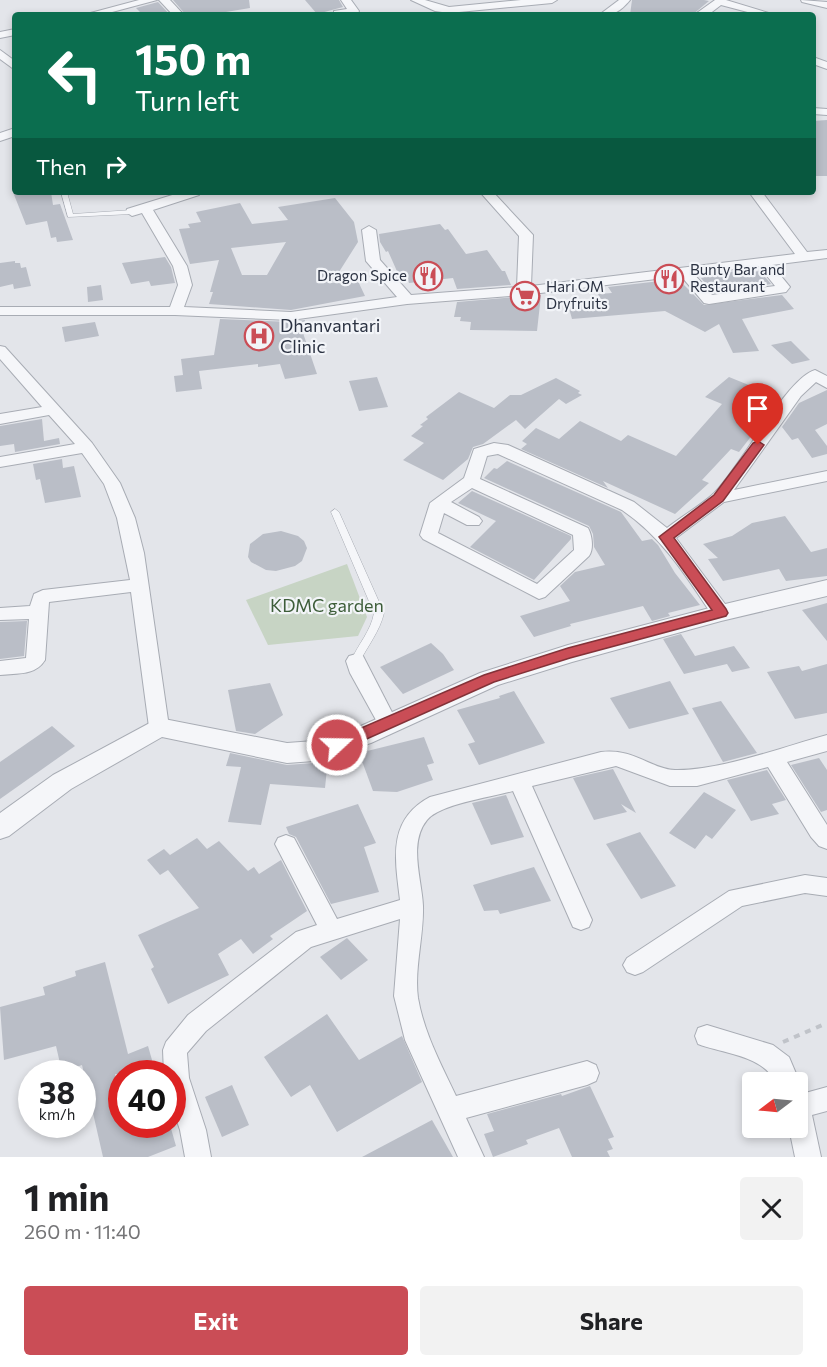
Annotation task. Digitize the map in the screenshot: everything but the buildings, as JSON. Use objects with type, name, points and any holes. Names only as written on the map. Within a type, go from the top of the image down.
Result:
[{"type":"street","points":[[101,12],[152,0]]},
{"type":"street","points":[[164,0],[176,12]]},
{"type":"street","points":[[346,0],[354,11],[349,12]]},
{"type":"street","points":[[416,0],[439,9],[449,10],[552,0]]},
{"type":"street","points":[[610,12],[625,0]]},
{"type":"street","points":[[806,0],[827,5]]},
{"type":"street","points":[[704,12],[721,1],[760,12]]},
{"type":"street","points":[[0,53],[12,65]]},
{"type":"street","points":[[175,311],[185,285],[180,266],[139,210],[186,195]]},
{"type":"street","points":[[489,195],[526,236],[524,291]]},
{"type":"street","points":[[757,195],[804,257]]},
{"type":"street","points":[[369,230],[374,261],[406,300]]},
{"type":"street","points":[[0,311],[175,311],[291,316],[406,300],[524,291],[827,254]]},
{"type":"street","points":[[685,272],[709,300],[781,289],[783,287],[764,262]]},
{"type":"street","points":[[0,350],[46,412],[112,483],[126,518],[135,553],[159,728]]},
{"type":"street","points":[[666,537],[719,498],[796,393],[823,375]]},
{"type":"street","points":[[0,419],[46,412]]},
{"type":"street","points":[[471,481],[582,532],[583,552],[539,593],[429,535],[438,503],[471,481],[480,453],[494,448],[502,449],[628,506],[647,517],[666,537],[721,613]]},
{"type":"street","points":[[0,462],[78,449]]},
{"type":"street","points":[[719,498],[827,476]]},
{"type":"street","points":[[438,503],[473,521]]},
{"type":"street","points":[[0,668],[31,665],[35,660],[40,598],[48,594],[139,585]]},
{"type":"street","points":[[0,828],[62,782],[159,728],[287,753],[314,751],[337,745],[489,679],[568,654],[721,613],[827,588]]},
{"type":"street","points":[[0,614],[39,612]]},
{"type":"street","points":[[356,661],[360,673],[388,724]]},
{"type":"street","points":[[471,1157],[417,1040],[406,996],[412,906],[406,853],[412,828],[420,813],[437,803],[601,760],[628,761],[670,778],[697,778],[827,743]]},
{"type":"street","points":[[773,757],[827,840]]},
{"type":"street","points":[[519,781],[581,920]]},
{"type":"street","points":[[286,844],[330,929]]},
{"type":"street","points":[[635,965],[737,898],[805,884],[827,887]]},
{"type":"street","points":[[198,1157],[197,1141],[176,1083],[175,1050],[197,1023],[304,939],[330,929],[412,906]]},
{"type":"street","points":[[707,1036],[764,1053],[780,1065],[783,1072]]},
{"type":"street","points":[[450,1110],[587,1073]]},
{"type":"street","points":[[808,1105],[827,1099]]},
{"type":"street","points":[[804,1138],[808,1157]]},
{"type":"lane","points":[[65,195],[70,216],[139,210]]},
{"type":"lane","points":[[335,512],[379,613],[378,624],[358,651],[356,661]]},
{"type":"path","points":[[764,1053],[788,1039],[827,1023]]},
{"type":"green space","name":"KDMC garden","points":[[347,564],[367,617],[358,636],[268,645],[246,600]]},
{"type":"place","name":"Dragon Spice","points":[[428,276]]},
{"type":"place","name":"Bunty Bar and Restaurant","points":[[669,279]]},
{"type":"place","name":"Hari OM Dryfruits","points":[[525,296]]},
{"type":"place","name":"Dhanvantari Clinic","points":[[259,336]]},
{"type":"route","points":[[337,745],[489,679],[568,654],[721,613],[675,546],[666,537],[719,498],[758,445]]}]
